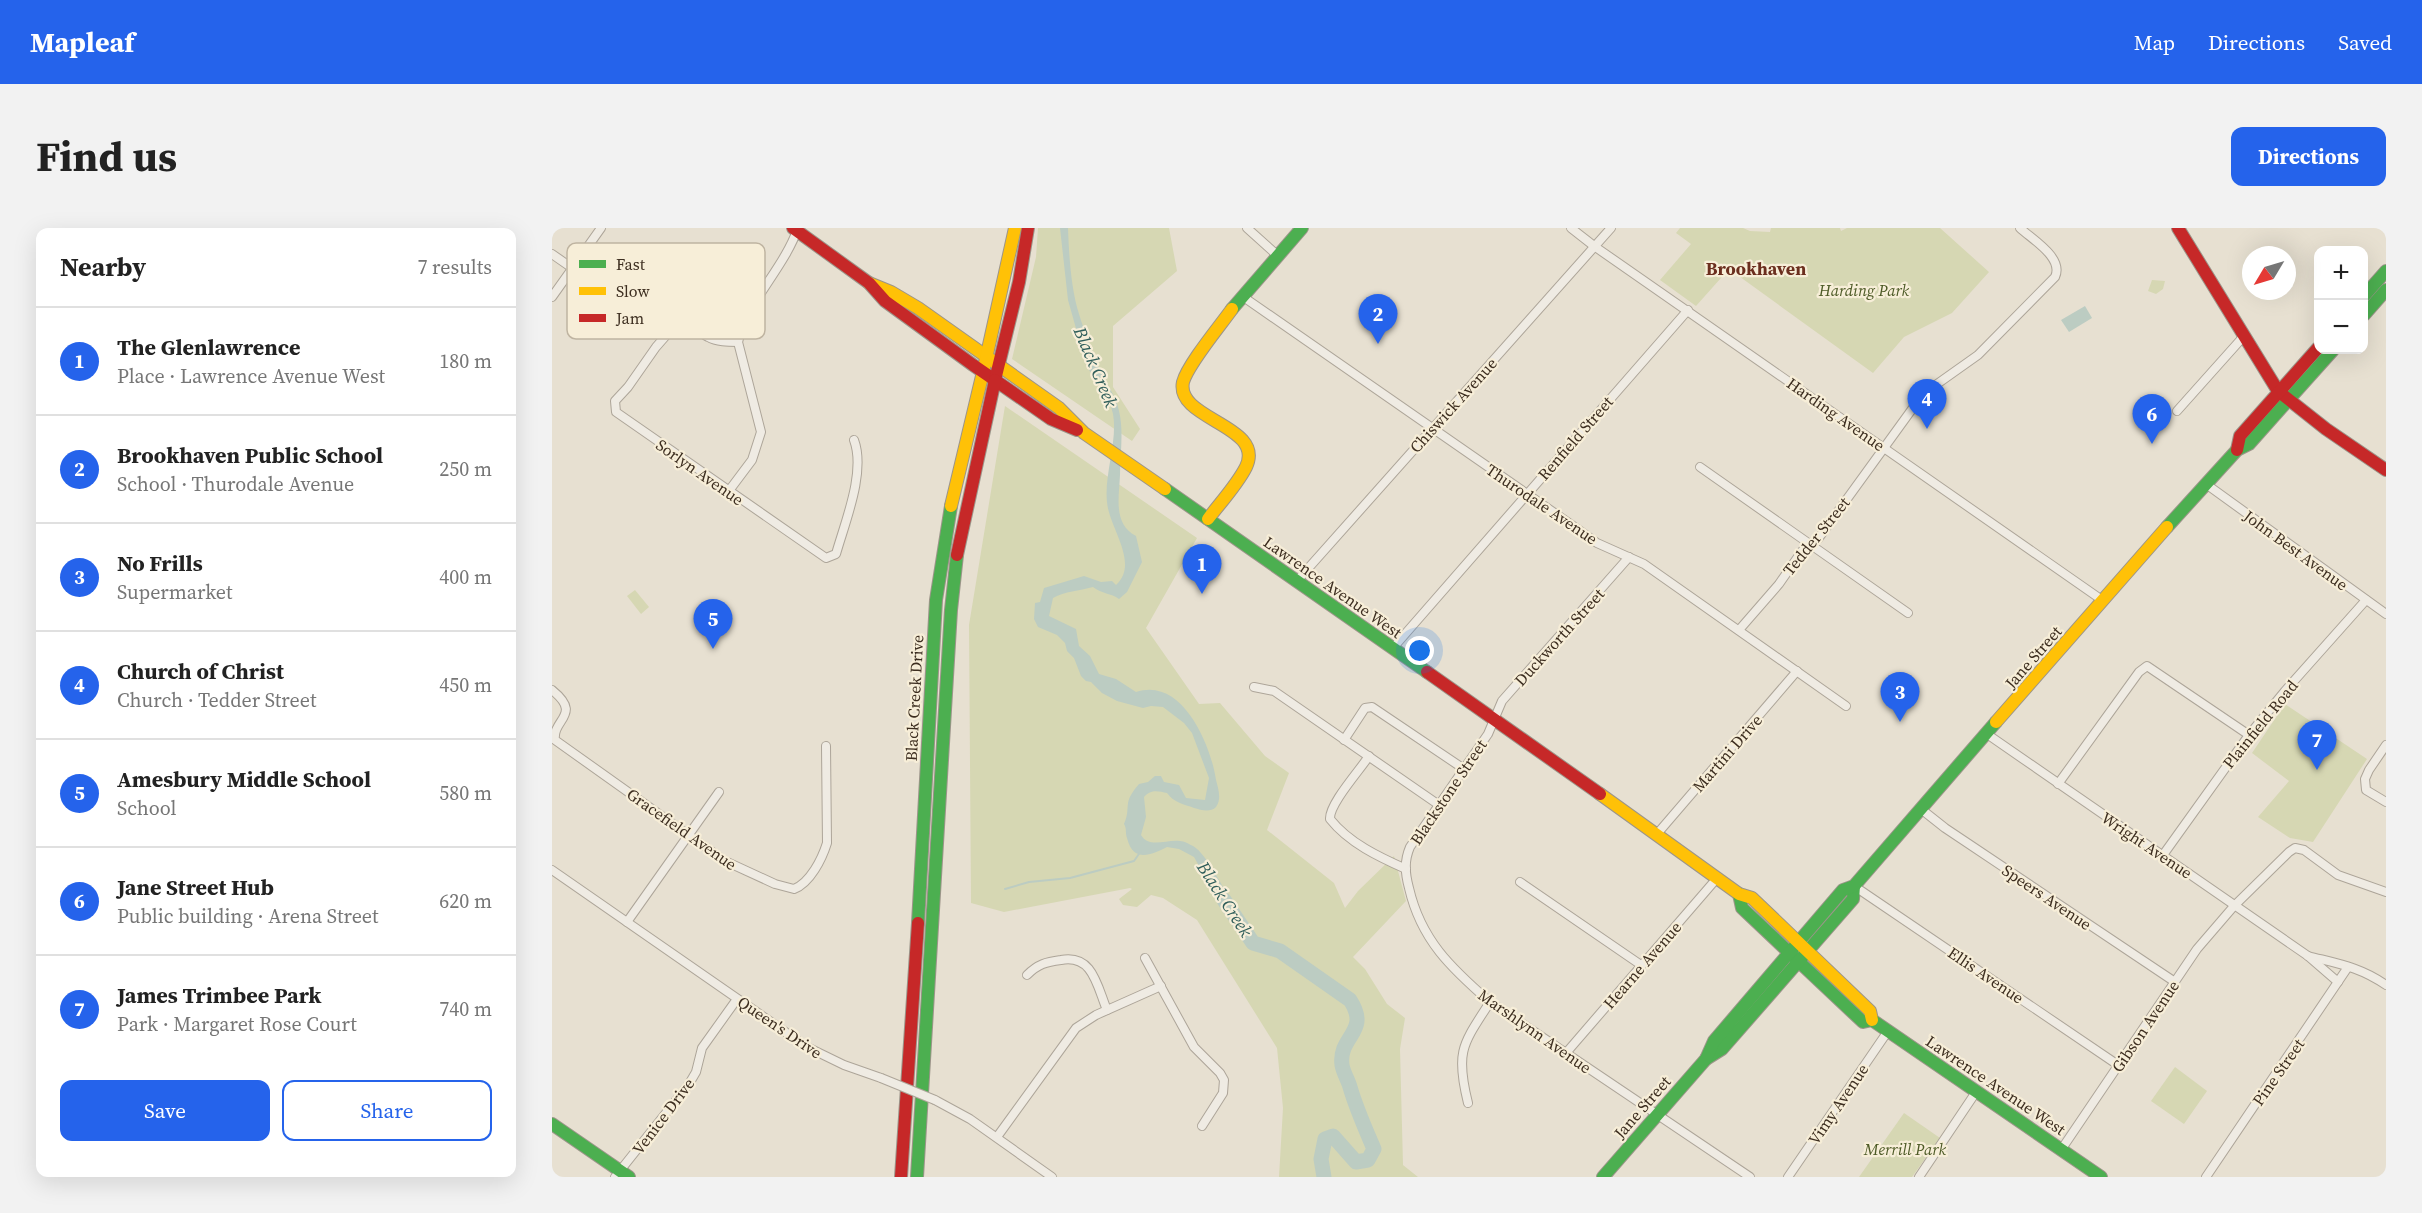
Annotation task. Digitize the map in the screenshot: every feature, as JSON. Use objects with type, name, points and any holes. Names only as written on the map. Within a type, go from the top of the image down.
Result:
[{"type":"main road","name":"Black Creek Drive","points":[[901,1177],[913,1009],[936,600],[946,529],[1015,228]]},
{"type":"main road","name":"Black Creek Drive","points":[[917,1177],[951,610],[959,539],[1019,282],[1028,228]]},
{"type":"main road","points":[[1208,519],[1251,458],[1250,450],[1239,438],[1191,404],[1184,395],[1183,387],[1189,370],[1242,296],[1302,228]]},
{"type":"main road","points":[[2178,228],[2278,391],[2386,470]]},
{"type":"main road","name":"Lawrence Avenue West","points":[[796,229],[869,283],[885,301],[983,372],[1052,419],[1084,433],[1124,460],[1739,894],[1752,897],[1870,1011],[1872,1020],[2101,1177]]},
{"type":"main road","points":[[2368,291],[2386,271]]},
{"type":"main road","name":"Lawrence Avenue West","points":[[869,283],[891,292],[918,308],[1059,408],[1084,433]]},
{"type":"main road","points":[[2368,310],[2386,290]]},
{"type":"main road","name":"Jane Street","points":[[2237,450],[2240,436],[2314,353]]},
{"type":"main road","name":"Jane Street","points":[[1706,1059],[1714,1041],[1798,940],[1843,890],[1854,886],[2102,600],[2237,450],[2248,444],[2329,354]]},
{"type":"main road","name":"Jane Street","points":[[1603,1177],[1706,1059],[1722,1049],[1809,951],[1853,899],[1854,886]]},
{"type":"main road","name":"Lawrence Avenue West","points":[[1739,894],[1742,908],[1788,952],[1863,1022],[1872,1020]]},
{"type":"main road","points":[[552,1124],[622,1175]]},
{"type":"street","points":[[590,243],[601,228]]},
{"type":"street","points":[[1247,228],[1277,255]]},
{"type":"street","name":"Harding Avenue","points":[[1571,228],[2102,600]]},
{"type":"street","name":"Chiswick Avenue","points":[[1296,582],[1611,228]]},
{"type":"street","name":"Tedder Street","points":[[1739,630],[1779,584],[1802,551],[1818,538],[1923,394],[1978,355],[2055,277],[2058,271],[2056,260],[2020,228]]},
{"type":"street","points":[[765,288],[789,252],[796,229]]},
{"type":"street","points":[[552,254],[567,264]]},
{"type":"street","points":[[552,297],[567,275]]},
{"type":"street","name":"Thurodale Avenue","points":[[1242,296],[1597,543],[1644,564],[1846,706]]},
{"type":"street","name":"Renfield Street","points":[[1392,649],[1688,310]]},
{"type":"street","points":[[2177,411],[2244,336]]},
{"type":"street","name":"Sorlyn Avenue","points":[[663,339],[615,401],[615,408],[619,416],[826,558],[836,554],[858,472],[858,457],[854,440]]},
{"type":"street","name":"Sorlyn Avenue","points":[[716,339],[738,342]]},
{"type":"street","points":[[728,492],[752,460],[762,432],[739,339]]},
{"type":"street","points":[[1700,467],[1908,613]]},
{"type":"street","name":"John Best Avenue","points":[[2206,484],[2386,614]]},
{"type":"street","name":"Duckworth Street","points":[[1493,720],[1502,700],[1629,557]]},
{"type":"street","name":"Plainfield Road","points":[[2163,855],[2249,735],[2366,600]]},
{"type":"street","points":[[2058,784],[2139,672],[2147,666],[2249,735]]},
{"type":"street","name":"Martini Drive","points":[[1657,834],[1797,671]]},
{"type":"street","points":[[1254,687],[1274,691],[1439,805]]},
{"type":"street","name":"Gracefield Avenue","points":[[552,690],[566,706],[565,716],[555,731],[555,740],[738,868],[775,884],[794,889],[799,888],[810,878],[824,855],[827,843],[826,746]]},
{"type":"street","points":[[1344,740],[1365,708],[1372,706],[1464,769]]},
{"type":"street","name":"Blackstone Street","points":[[1425,933],[1413,902],[1406,869],[1406,855],[1488,734],[1493,720]]},
{"type":"street","name":"Wright Avenue","points":[[1987,734],[2308,956],[2338,982]]},
{"type":"street","points":[[2386,746],[2365,779],[2366,790],[2386,802]]},
{"type":"street","points":[[1369,756],[1329,814],[1330,819],[1354,841],[1381,858],[1406,869]]},
{"type":"street","points":[[627,922],[719,792]]},
{"type":"street","name":"Speers Avenue","points":[[1921,808],[1945,828],[2175,982]]},
{"type":"street","name":"Gibson Avenue","points":[[2061,1150],[2197,949],[2234,906],[2289,852],[2295,848],[2304,850],[2338,875],[2386,892]]},
{"type":"street","name":"Queen's Drive","points":[[552,870],[824,1057],[935,1100],[970,1119],[1052,1177]]},
{"type":"street","name":"Hearne Avenue","points":[[1566,1053],[1718,877]]},
{"type":"street","points":[[1520,882],[1641,965]]},
{"type":"street","name":"Ellis Avenue","points":[[1854,886],[2118,1065]]},
{"type":"street","name":"Marshlynn Avenue","points":[[1425,933],[1467,981],[1490,1002],[1749,1177]]},
{"type":"street","name":"Wright Avenue","points":[[2308,956],[2367,972],[2386,985]]},
{"type":"street","points":[[1145,958],[1194,1047],[1221,1073],[1224,1080],[1223,1093],[1202,1126]]},
{"type":"street","points":[[1027,975],[1041,963],[1078,959],[1090,969],[1107,1010]]},
{"type":"street","name":"Pine Street","points":[[2206,1177],[2348,967]]},
{"type":"street","points":[[997,1137],[1068,1038],[1087,1020],[1161,986]]},
{"type":"street","name":"Venice Drive","points":[[622,1175],[689,1084],[696,1072],[702,1048],[737,999]]},
{"type":"street","points":[[1468,1103],[1461,1064],[1465,1041],[1490,1002]]},
{"type":"street","name":"Vimy Avenue","points":[[1788,1177],[1888,1031]]},
{"type":"street","points":[[1920,1177],[1976,1092]]},
{"type":"green space","points":[[1038,228],[1169,228],[1177,271],[1113,326],[1113,387],[1140,429],[1132,441],[1012,359],[1036,257]]},
{"type":"green space","name":"Harding Park","points":[[1680,228],[1743,228],[1750,231],[1770,232],[1771,228],[1840,228],[1841,231],[1847,228],[1940,228],[1989,272],[1952,313],[1904,337],[1873,373],[1729,269],[1696,306],[1660,280],[1691,244],[1676,233]]},
{"type":"green space","points":[[2152,280],[2165,281],[2163,289],[2156,294],[2148,291]]},
{"type":"green space","points":[[1005,406],[1197,538],[1146,628],[1199,704],[1220,703],[1265,756],[1289,773],[1267,830],[1334,883],[1345,908],[1358,891],[1394,856],[1406,901],[1353,957],[1365,969],[1387,1004],[1405,1018],[1400,1049],[1403,1165],[1418,1177],[1279,1177],[1283,1108],[1277,1048],[1197,920],[1163,898],[1151,895],[1137,907],[1123,905],[1119,899],[1132,889],[1130,888],[1004,912],[971,903],[969,625]]},
{"type":"green space","points":[[635,590],[649,607],[641,614],[627,596]]},
{"type":"green space","points":[[2285,704],[2367,759],[2313,842],[2290,838],[2258,817],[2289,781],[2252,753]]},
{"type":"green space","points":[[2175,1067],[2207,1091],[2184,1124],[2151,1101]]},
{"type":"green space","name":"Merrill Park","points":[[1904,1113],[1940,1138],[1912,1177],[1859,1177]]},
{"type":"water","points":[[1060,228],[1068,228],[1072,283],[1081,320],[1098,366],[1119,411],[1122,435],[1119,510],[1124,525],[1136,536],[1142,562],[1127,592],[1119,599],[1093,587],[1067,592],[1053,598],[1049,616],[1076,629],[1079,646],[1090,656],[1099,674],[1116,679],[1136,692],[1152,690],[1167,694],[1180,704],[1201,733],[1213,766],[1219,794],[1218,804],[1211,810],[1202,810],[1179,803],[1167,793],[1158,791],[1149,793],[1144,797],[1146,817],[1141,835],[1149,842],[1183,842],[1199,851],[1240,914],[1232,920],[1225,912],[1194,857],[1179,849],[1167,847],[1149,854],[1138,854],[1130,846],[1126,836],[1124,824],[1132,793],[1139,784],[1148,782],[1155,776],[1161,776],[1164,782],[1179,785],[1186,798],[1205,800],[1209,778],[1192,733],[1184,723],[1163,707],[1143,708],[1117,701],[1102,693],[1081,676],[1065,643],[1057,635],[1038,627],[1034,619],[1035,603],[1040,602],[1044,588],[1084,576],[1101,582],[1112,581],[1116,585],[1123,576],[1125,566],[1121,545],[1107,502],[1107,481],[1114,435],[1113,414],[1106,395],[1087,366],[1084,342],[1079,339],[1068,300]]},
{"type":"water","points":[[2085,306],[2092,318],[2069,332],[2061,320]]},
{"type":"waterway","points":[[1005,889],[1029,882],[1070,878],[1134,861],[1141,851]]},
{"type":"waterway","name":"Black Creek","points":[[1224,900],[1253,943],[1280,951],[1350,1000],[1356,1011],[1356,1027],[1342,1055],[1342,1065],[1374,1149],[1368,1160],[1356,1162],[1333,1136],[1325,1139],[1321,1159],[1324,1177]]},
{"type":"traffic: fast","points":[[1232,309],[1302,228]]},
{"type":"traffic: fast","points":[[2368,291],[2386,271]]},
{"type":"traffic: fast","points":[[2368,310],[2386,290]]},
{"type":"traffic: fast","points":[[2167,527],[2237,450],[2249,444],[2329,354]]},
{"type":"traffic: fast","points":[[1165,489],[1427,672]]},
{"type":"traffic: fast","points":[[918,923],[936,600],[951,506]]},
{"type":"traffic: fast","points":[[917,1177],[951,610],[957,555]]},
{"type":"traffic: fast","points":[[1603,1177],[1706,1059],[1714,1041],[1843,890],[1854,886],[1996,722]]},
{"type":"traffic: fast","points":[[1706,1059],[1722,1049],[1853,899],[1854,886]]},
{"type":"traffic: fast","points":[[1739,894],[1742,908],[1863,1022],[1872,1020],[2101,1177]]},
{"type":"traffic: fast","points":[[552,1124],[629,1177]]},
{"type":"traffic: slow","points":[[983,372],[1015,228]]},
{"type":"traffic: slow","points":[[869,283],[891,292],[918,308],[1059,408],[1084,433],[1165,489]]},
{"type":"traffic: slow","points":[[1208,519],[1242,474],[1249,453],[1243,441],[1233,432],[1192,405],[1184,395],[1183,382],[1198,355],[1232,309]]},
{"type":"traffic: slow","points":[[951,506],[983,372]]},
{"type":"traffic: slow","points":[[1996,722],[2167,527]]},
{"type":"traffic: slow","points":[[1600,794],[1739,894],[1752,898],[1870,1011],[1872,1020]]},
{"type":"traffic: jam","points":[[793,228],[869,283],[885,301],[973,365],[1051,419],[1077,430]]},
{"type":"traffic: jam","points":[[995,380],[1019,282],[1028,228]]},
{"type":"traffic: jam","points":[[2178,228],[2278,391],[2326,429],[2386,470]]},
{"type":"traffic: jam","points":[[2237,450],[2240,436],[2314,353]]},
{"type":"traffic: jam","points":[[957,555],[995,380]]},
{"type":"traffic: jam","points":[[1427,672],[1600,794]]},
{"type":"traffic: jam","points":[[901,1177],[918,923]]},
{"type":"place","name":"Brookhaven Public School","points":[[1378,344]]},
{"type":"place","name":"Church of Christ","points":[[1927,429]]},
{"type":"place","name":"Jane Street Hub","points":[[2152,444]]},
{"type":"place","name":"The Glenlawrence","points":[[1202,594]]},
{"type":"place","name":"Amesbury Middle School","points":[[713,649]]},
{"type":"place","name":"No Frills","points":[[1900,722]]},
{"type":"place","name":"James Trimbee Park","points":[[2317,770]]},
{"type":"district","name":"Brookhaven","points":[[1756,268]]}]
